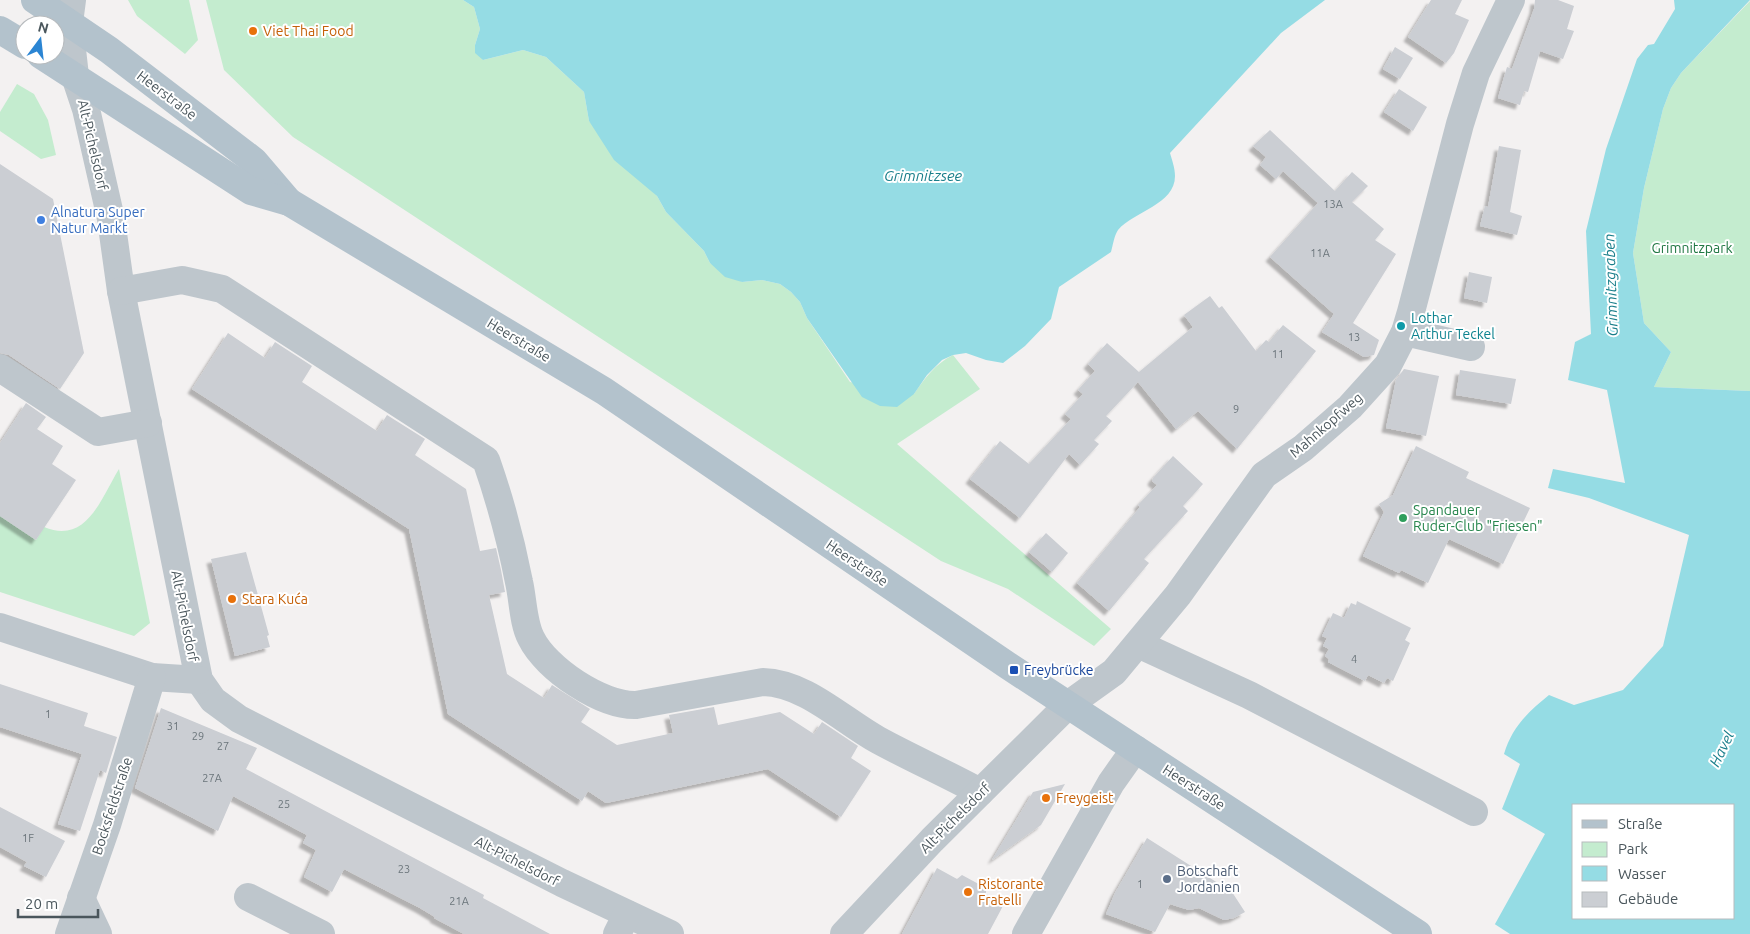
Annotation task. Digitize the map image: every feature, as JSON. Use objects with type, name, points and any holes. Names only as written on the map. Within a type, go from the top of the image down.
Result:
[{"type":"main road","name":"Heerstraße","points":[[36,0],[71,12],[109,50],[254,161],[289,202]]},
{"type":"main road","points":[[0,30],[15,39]]},
{"type":"main road","name":"Heerstraße","points":[[57,65],[251,191],[289,202],[604,391],[1068,705],[1418,934]]},
{"type":"street","name":"Mahnkopfweg","points":[[1068,705],[1114,672],[1138,644],[1178,595],[1264,475],[1303,448],[1350,407],[1388,365],[1405,332],[1438,215],[1460,124],[1476,73],[1511,0]]},
{"type":"street","name":"Alt-Pichelsdorf","points":[[71,12],[75,76],[86,110],[111,219],[121,291],[199,680],[213,700],[239,719],[562,883],[622,924],[670,934]]},
{"type":"street","points":[[121,291],[182,280],[222,289],[486,460],[496,489],[519,580],[530,637],[540,654],[553,667],[606,701],[622,706],[636,705],[763,682],[780,682],[800,692],[877,739],[980,792]]},
{"type":"street","points":[[1405,332],[1471,347]]},
{"type":"street","points":[[0,368],[98,432],[148,423]]},
{"type":"street","points":[[0,627],[152,676],[199,680]]},
{"type":"street","points":[[1138,644],[1249,695],[1474,812]]},
{"type":"street","name":"Bocksfeldstraße","points":[[69,934],[107,825],[152,676]]},
{"type":"street","name":"Alt-Pichelsdorf","points":[[844,934],[932,840],[1068,705]]},
{"type":"street","points":[[1026,934],[1111,783],[1136,749]]},
{"type":"street","points":[[248,897],[321,934]]},
{"type":"street","points":[[81,898],[98,934]]},
{"type":"green space","points":[[128,0],[189,0],[198,40],[185,54],[137,16]]},
{"type":"green space","points":[[206,0],[463,0],[474,7],[480,29],[475,45],[483,60],[523,50],[546,57],[584,92],[589,121],[657,196],[666,212],[704,251],[710,263],[742,282],[762,280],[780,284],[791,292],[800,302],[807,318],[850,382],[914,394],[936,367],[953,355],[980,389],[897,444],[1111,629],[1094,646],[1008,589],[941,561],[293,137],[224,70]]},
{"type":"green space","name":"Grimnitzpark","points":[[1750,1],[1750,391],[1654,387],[1671,352],[1644,323],[1633,253],[1644,188],[1663,109],[1671,88],[1681,73]]},
{"type":"green space","points":[[17,84],[34,94],[48,120],[56,155],[41,159],[0,131],[0,112]]},
{"type":"green space","points":[[119,469],[150,623],[134,636],[0,592],[0,516],[36,540],[44,527],[59,531],[71,530],[91,516]]},
{"type":"water","name":"Grimnitzsee","points":[[463,0],[1325,0],[1281,33],[1170,153],[1175,176],[1173,186],[1168,194],[1161,201],[1125,223],[1118,230],[1111,252],[1059,287],[1051,319],[1025,346],[1003,363],[986,360],[966,353],[953,355],[942,360],[927,375],[914,394],[897,407],[880,406],[862,397],[807,318],[800,302],[791,292],[780,284],[762,280],[742,282],[725,277],[710,263],[704,251],[666,212],[657,196],[614,160],[589,121],[584,92],[546,57],[523,50],[483,60],[475,53],[475,45],[480,29],[474,7]]},
{"type":"water","points":[[1674,0],[1750,0],[1681,73],[1671,88],[1663,109],[1644,188],[1633,253],[1644,323],[1671,352],[1654,387],[1750,391],[1750,934],[1485,934],[1495,924],[1545,834],[1502,809],[1520,764],[1504,754],[1511,736],[1528,714],[1549,695],[1574,705],[1623,690],[1663,646],[1689,535],[1589,498],[1548,488],[1553,469],[1625,483],[1607,390],[1568,380],[1575,342],[1591,334],[1586,231],[1606,149],[1637,59],[1648,45],[1654,44],[1675,9]]},
{"type":"pier","points":[[1493,923],[1510,934],[1482,934]]},
{"type":"building","points":[[1431,0],[1462,0],[1455,14],[1469,20],[1454,53],[1446,63],[1408,37]]},
{"type":"building","points":[[1535,0],[1558,0],[1574,6],[1567,29],[1574,31],[1563,59],[1540,51],[1528,92],[1524,91],[1520,105],[1498,98],[1507,67],[1512,69],[1534,9]]},
{"type":"building","points":[[1395,47],[1413,58],[1400,79],[1383,69]]},
{"type":"building","points":[[1399,89],[1427,107],[1413,131],[1384,112]]},
{"type":"building","points":[[1270,130],[1335,191],[1352,172],[1368,186],[1352,202],[1384,229],[1375,240],[1396,254],[1353,323],[1379,340],[1374,355],[1364,357],[1322,332],[1334,314],[1270,257],[1318,203],[1283,171],[1276,179],[1260,165],[1266,157],[1253,146]]},
{"type":"building","points":[[1499,146],[1521,150],[1510,212],[1522,216],[1517,235],[1480,226],[1485,206],[1488,207]]},
{"type":"building","points":[[0,164],[53,199],[84,353],[60,389],[9,355],[0,353]]},
{"type":"building","points":[[1469,272],[1492,277],[1487,303],[1464,298]]},
{"type":"building","points":[[1210,296],[1219,308],[1222,306],[1256,351],[1266,340],[1269,342],[1283,325],[1316,351],[1237,449],[1198,411],[1176,429],[1138,382],[1106,416],[1112,421],[1094,440],[1099,444],[1080,465],[1069,454],[1020,518],[970,479],[1000,441],[1029,464],[1071,419],[1065,414],[1083,394],[1078,390],[1095,371],[1088,364],[1107,343],[1139,372],[1193,327],[1184,315]]},
{"type":"building","points":[[228,333],[265,358],[275,342],[312,366],[302,382],[377,431],[387,415],[425,439],[415,455],[466,489],[480,551],[496,548],[501,570],[505,592],[489,595],[507,674],[544,698],[552,685],[590,709],[581,722],[617,745],[673,733],[669,715],[714,707],[718,725],[780,712],[814,734],[822,722],[858,746],[851,758],[871,771],[841,817],[768,769],[606,803],[588,791],[582,801],[448,714],[409,529],[192,389]]},
{"type":"building","points":[[1404,369],[1439,376],[1426,436],[1386,428],[1396,380]]},
{"type":"building","points":[[1460,370],[1516,379],[1511,404],[1456,395]]},
{"type":"building","points":[[26,403],[46,417],[37,429],[63,446],[52,464],[76,480],[36,540],[0,516],[0,443]]},
{"type":"building","points":[[1416,446],[1469,472],[1466,478],[1530,508],[1503,564],[1449,539],[1428,583],[1401,570],[1399,573],[1363,556],[1384,512],[1379,504],[1393,495]]},
{"type":"building","points":[[1173,456],[1203,484],[1183,506],[1188,511],[1144,559],[1149,563],[1109,611],[1077,583],[1140,507],[1138,505],[1157,485],[1152,481],[1153,478]]},
{"type":"building","points":[[1046,533],[1068,553],[1052,572],[1029,552]]},
{"type":"building","points":[[246,552],[269,635],[267,636],[270,647],[235,656],[211,559]]},
{"type":"building","points":[[1357,601],[1411,628],[1405,640],[1410,643],[1393,681],[1387,678],[1384,683],[1368,675],[1365,681],[1328,662],[1329,659],[1325,656],[1329,649],[1323,646],[1327,638],[1322,636],[1333,613],[1344,618],[1351,603],[1356,605]]},
{"type":"building","points":[[0,684],[88,713],[84,726],[117,737],[106,773],[100,770],[80,831],[58,824],[82,754],[0,727]]},
{"type":"building","points":[[161,708],[257,748],[246,769],[484,895],[483,898],[550,934],[464,934],[420,908],[344,869],[332,892],[304,877],[316,850],[303,843],[307,835],[233,796],[218,831],[135,788]]},
{"type":"building","points":[[1065,784],[1041,825],[992,860],[1033,792]]},
{"type":"building","points":[[0,807],[65,841],[46,877],[24,866],[27,862],[0,847]]},
{"type":"building","name":"Botschaft Jordanien","points":[[1147,838],[1232,892],[1245,912],[1234,918],[1224,920],[1199,908],[1189,910],[1170,904],[1155,932],[1106,914],[1115,893]]},
{"type":"building","points":[[937,868],[957,879],[962,875],[986,888],[986,894],[1004,904],[988,934],[902,934]]},
{"type":"place","name":"Viet Thai Food","points":[[253,31]]},
{"type":"place","name":"Alnatura Super Natur Markt","points":[[41,220]]},
{"type":"place","name":"Lothar Arthur Teckel","points":[[1401,326]]},
{"type":"place","name":"Spandauer Ruder-Club \"Friesen\"","points":[[1403,518]]},
{"type":"place","name":"Stara Kuća","points":[[232,599]]},
{"type":"place","name":"Freybrücke","points":[[1014,670]]},
{"type":"place","name":"Freygeist","points":[[1046,798]]},
{"type":"place","name":"Botschaft Jordanien","points":[[1167,879]]},
{"type":"place","name":"Ristorante Fratelli","points":[[968,892]]},
{"type":"water label","name":"Grimnitzgraben","points":[[1611,285]]},
{"type":"water label","name":"Havel","points":[[1722,749]]}]
